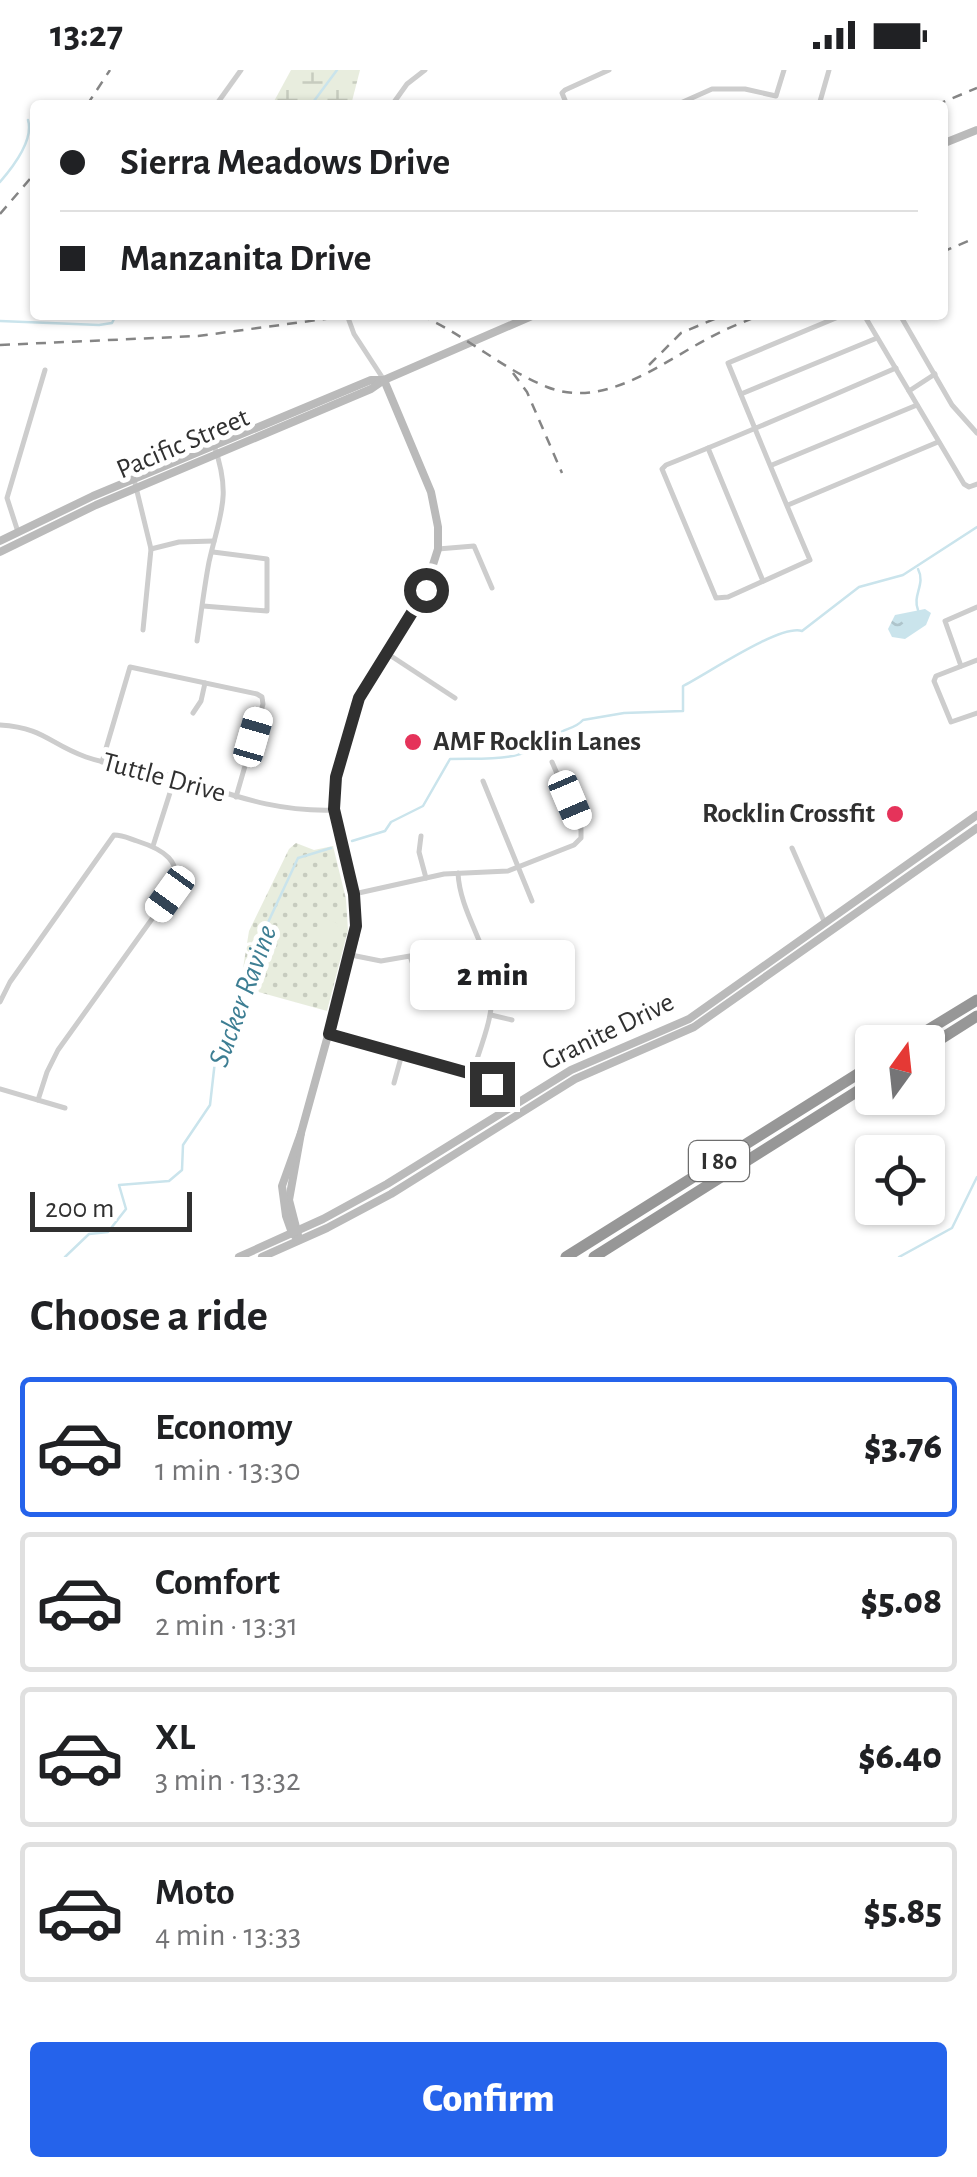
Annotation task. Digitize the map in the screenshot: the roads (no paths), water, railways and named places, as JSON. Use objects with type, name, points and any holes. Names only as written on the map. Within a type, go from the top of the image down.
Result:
[{"type":"highway","points":[[936,1025],[977,1000]]},
{"type":"highway","points":[[945,1037],[977,1016]]},
{"type":"highway","name":"I 80","points":[[566,1257],[855,1076]]},
{"type":"highway","name":"I 80","points":[[594,1257],[855,1093]]},
{"type":"street","points":[[220,100],[241,70]]},
{"type":"street","points":[[396,100],[407,84],[425,70]]},
{"type":"street","points":[[564,100],[565,90],[610,70]]},
{"type":"street","points":[[687,100],[712,89],[776,96],[784,70]]},
{"type":"street","points":[[820,100],[828,70]]},
{"type":"street","points":[[948,142],[977,130]]},
{"type":"street","points":[[296,1235],[284,1208],[282,1186],[352,955],[356,926],[354,894],[334,810],[336,777],[352,716],[367,682],[423,596],[438,549],[436,508],[430,492],[384,380],[349,320]]},
{"type":"street","name":"Pacific Street","points":[[0,541],[377,386],[522,320]]},
{"type":"street","points":[[832,320],[728,362],[755,428],[772,466],[810,560],[728,597],[716,598],[662,475],[666,464],[708,448],[755,428],[896,368]]},
{"type":"street","points":[[867,320],[964,484],[977,484]]},
{"type":"street","points":[[903,320],[959,415],[977,433]]},
{"type":"street","points":[[741,394],[878,338]]},
{"type":"street","points":[[18,532],[7,498],[45,370]]},
{"type":"street","points":[[910,390],[935,374]]},
{"type":"street","points":[[772,466],[918,405]]},
{"type":"street","points":[[788,505],[938,442]]},
{"type":"street","points":[[708,448],[763,581]]},
{"type":"street","points":[[197,641],[225,500],[216,450]]},
{"type":"street","points":[[135,484],[151,548],[142,630]]},
{"type":"street","name":"Pacific Street","points":[[0,552],[135,484]]},
{"type":"street","points":[[151,548],[214,541]]},
{"type":"street","points":[[438,549],[474,546],[492,588]]},
{"type":"street","points":[[202,606],[267,611],[267,559],[212,552]]},
{"type":"street","points":[[961,666],[944,622],[977,607]]},
{"type":"street","points":[[386,653],[455,698]]},
{"type":"street","points":[[977,660],[934,680],[951,722],[977,713]]},
{"type":"street","points":[[102,762],[130,668],[257,694],[263,700],[236,797]]},
{"type":"street","points":[[193,713],[201,702],[206,682]]},
{"type":"street","name":"Tuttle Drive","points":[[0,726],[38,731],[102,762],[175,777],[278,809],[334,810]]},
{"type":"street","points":[[354,894],[458,873],[496,874],[520,868],[574,844],[582,835],[552,762]]},
{"type":"street","points":[[153,846],[175,777]]},
{"type":"street","points":[[483,781],[532,900]]},
{"type":"street","name":"Granite Drive","points":[[239,1257],[391,1194],[575,1079],[694,1027],[977,816]]},
{"type":"street","name":"Granite Drive","points":[[826,926],[977,828]]},
{"type":"street","points":[[0,1002],[10,982],[114,835],[166,853],[176,872],[174,888],[58,1050],[38,1100]]},
{"type":"street","points":[[421,836],[426,878]]},
{"type":"street","points":[[792,848],[826,926]]},
{"type":"street","points":[[458,873],[463,902],[491,976],[490,1015],[472,1074]]},
{"type":"street","points":[[352,955],[381,961],[410,956],[421,988]]},
{"type":"street","points":[[490,1015],[512,1020]]},
{"type":"street","points":[[329,1034],[472,1074],[508,1097]]},
{"type":"street","points":[[394,1083],[402,1054]]},
{"type":"street","points":[[0,1089],[65,1108]]},
{"type":"street","points":[[296,1235],[288,1200],[301,1133]]},
{"type":"street","points":[[282,1186],[295,1166]]},
{"type":"street","name":"Granite Drive","points":[[262,1257],[296,1235]]},
{"type":"water","points":[[925,609],[931,613],[926,625],[905,639],[892,637],[888,629],[895,615]]},
{"type":"waterway","points":[[315,100],[337,70]]},
{"type":"waterway","points":[[0,182],[25,144],[28,120]]},
{"type":"waterway","points":[[0,321],[99,325],[114,320]]},
{"type":"waterway","name":"Sucker Ravine","points":[[352,841],[385,831],[391,822],[423,806],[450,759],[519,755],[583,720],[624,713],[683,711],[683,686],[761,642],[802,631],[859,587],[903,575],[977,527]]},
{"type":"waterway","points":[[918,569],[918,610]]},
{"type":"waterway","name":"Sucker Ravine","points":[[65,1257],[89,1234],[108,1232],[126,1209],[119,1185],[169,1181],[182,1170],[183,1145],[210,1105],[215,1061],[223,1049],[251,959],[298,858],[331,848]]},
{"type":"waterway","points":[[899,1257],[952,1228],[977,1177]]},
{"type":"railway","points":[[90,100],[110,70]]},
{"type":"railway","points":[[948,100],[977,88]]},
{"type":"railway","points":[[0,214],[30,179]]},
{"type":"railway","points":[[948,249],[973,239]]},
{"type":"railway","points":[[0,345],[198,336],[318,320]]},
{"type":"railway","points":[[429,320],[530,380],[569,392],[590,392],[632,380],[749,320]]},
{"type":"railway","points":[[649,365],[681,333],[712,320]]},
{"type":"railway","points":[[513,373],[527,392],[562,473]]},
{"type":"place","name":"AMF Rocklin Lanes","points":[[413,742]]},
{"type":"place","name":"Rocklin Crossfit","points":[[895,814]]}]
